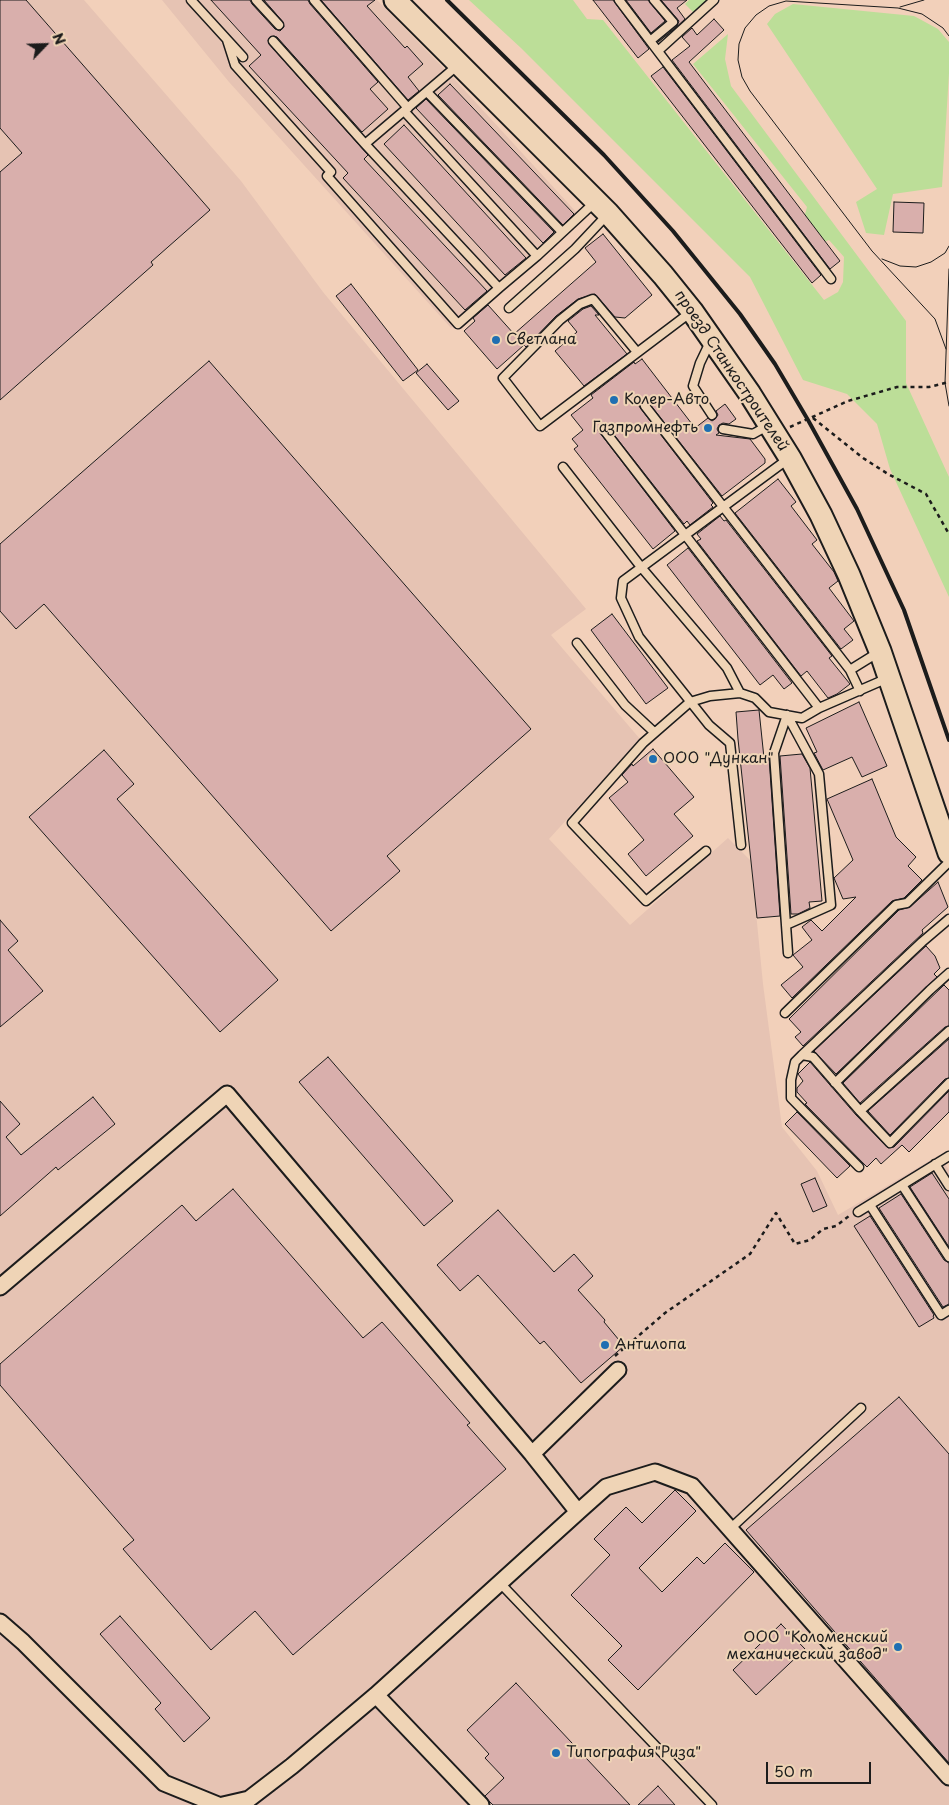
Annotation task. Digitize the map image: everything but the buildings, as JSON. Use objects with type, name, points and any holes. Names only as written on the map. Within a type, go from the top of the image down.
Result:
[{"type":"main road","name":"проезд Станкостроителей","points":[[394,0],[602,207],[663,275],[712,338],[772,429],[790,458],[829,532],[880,651],[949,853]]},
{"type":"street","points":[[0,1288],[227,1094],[532,1454],[578,1512]]},
{"type":"street","points":[[532,1454],[618,1370]]},
{"type":"street","points":[[223,1805],[249,1799],[292,1766],[376,1695],[606,1488],[655,1472],[692,1486],[949,1777]]},
{"type":"street","points":[[0,1622],[23,1642],[164,1783],[218,1805]]},
{"type":"street","points":[[376,1695],[481,1805]]},
{"type":"lane","points":[[191,0],[243,57]]},
{"type":"lane","points":[[256,0],[279,25]]},
{"type":"lane","points":[[314,0],[406,110],[537,256]]},
{"type":"lane","points":[[618,0],[831,280]]},
{"type":"lane","points":[[650,41],[672,22],[654,0]]},
{"type":"lane","points":[[658,51],[714,0]]},
{"type":"lane","points":[[227,40],[235,65],[331,172],[327,176],[458,324],[562,232],[602,207]]},
{"type":"lane","points":[[273,41],[498,288]]},
{"type":"lane","points":[[366,144],[458,65]]},
{"type":"lane","points":[[427,92],[562,232]]},
{"type":"lane","points":[[509,308],[575,249],[602,207]]},
{"type":"lane","points":[[637,352],[593,299],[580,304],[560,320],[503,378],[540,426],[692,311]]},
{"type":"lane","points":[[712,338],[700,362],[693,386],[712,415]]},
{"type":"lane","points":[[645,406],[850,670],[860,691]]},
{"type":"lane","points":[[723,429],[752,434],[772,429]]},
{"type":"lane","points":[[604,430],[819,708]]},
{"type":"lane","points":[[741,845],[730,743],[709,724],[690,702],[639,637],[622,598],[623,581],[790,458]]},
{"type":"lane","points":[[563,467],[641,567],[726,668],[740,693]]},
{"type":"lane","points":[[577,643],[625,706],[654,732]]},
{"type":"lane","points":[[850,670],[880,651]]},
{"type":"lane","points":[[706,850],[646,901],[572,823],[654,732],[690,702],[710,696],[740,693],[755,698],[769,712],[802,718],[819,708],[890,678]]},
{"type":"lane","points":[[787,715],[774,753],[788,953]]},
{"type":"lane","points":[[786,925],[831,905],[819,774],[787,715]]},
{"type":"lane","points":[[786,1013],[896,905],[907,903],[949,862]]},
{"type":"lane","points":[[860,1167],[791,1098],[794,1062],[949,919]]},
{"type":"lane","points":[[835,1083],[949,973]]},
{"type":"lane","points":[[860,1111],[949,1031]]},
{"type":"lane","points":[[802,1056],[813,1057],[890,1143],[949,1083]]},
{"type":"lane","points":[[858,1212],[949,1156]]},
{"type":"lane","points":[[935,1164],[949,1186]]},
{"type":"lane","points":[[902,1185],[949,1257]]},
{"type":"lane","points":[[870,1205],[941,1315],[949,1310]]},
{"type":"lane","points":[[731,1528],[861,1408]]},
{"type":"lane","points":[[500,1583],[712,1805]]},
{"type":"path","points":[[772,429],[812,418],[848,401],[897,387],[929,387],[949,382]]},
{"type":"path","points":[[812,418],[863,458],[926,494],[949,534]]},
{"type":"path","points":[[618,1370],[610,1361],[665,1313],[750,1254],[776,1213],[795,1244],[810,1240],[823,1229],[836,1226],[858,1212]]},
{"type":"shaded area","points":[[0,0],[84,0],[241,181],[323,292],[586,609],[551,635],[640,739],[549,839],[630,925],[728,838],[751,861],[763,984],[782,1127],[817,1171],[838,1215],[939,1155],[949,1170],[949,1805],[0,1805]]},
{"type":"shaded area","points":[[162,0],[377,0],[457,82],[578,214],[451,328],[229,82]]},
{"type":"green space","points":[[469,0],[573,0],[587,19],[603,20],[824,300],[838,292],[843,282],[844,257],[829,240],[819,244],[803,222],[807,207],[693,64],[728,34],[725,59],[731,86],[906,321],[906,383],[949,477],[949,597],[890,469],[877,424],[847,394],[803,380],[750,277],[521,48]]},
{"type":"green space","points":[[689,0],[707,0],[694,13],[685,4]]},
{"type":"green space","points":[[793,4],[914,16],[938,29],[949,42],[942,187],[893,194],[884,235],[866,233],[856,202],[877,189],[767,24],[775,14]]},
{"type":"tram line","points":[[900,7],[924,0]]},
{"type":"tram line","points":[[946,349],[935,319],[872,251],[750,91],[742,77],[738,60],[739,44],[745,28],[756,15],[769,6],[786,1],[898,8],[922,14],[943,28],[949,36]]},
{"type":"tram line","points":[[882,259],[900,266],[916,267],[931,262],[945,253],[949,246]]},
{"type":"tram line","points":[[949,269],[945,383],[949,406]]},
{"type":"railway","points":[[447,0],[604,155],[673,231],[740,314],[775,364],[857,509],[904,610],[949,740]]},
{"type":"place","name":"Светлана","points":[[496,340]]},
{"type":"place","name":"Колер-Авто","points":[[614,400]]},
{"type":"place","name":"Газпромнефть","points":[[708,428]]},
{"type":"place","name":"ООО \"Дункан\"","points":[[653,759]]},
{"type":"place","name":"Aнтилопа","points":[[605,1345]]},
{"type":"place","name":"ООО \"Коломенский механический завод\"","points":[[898,1647]]},
{"type":"place","name":"Типография\"Риза\"","points":[[556,1753]]}]
